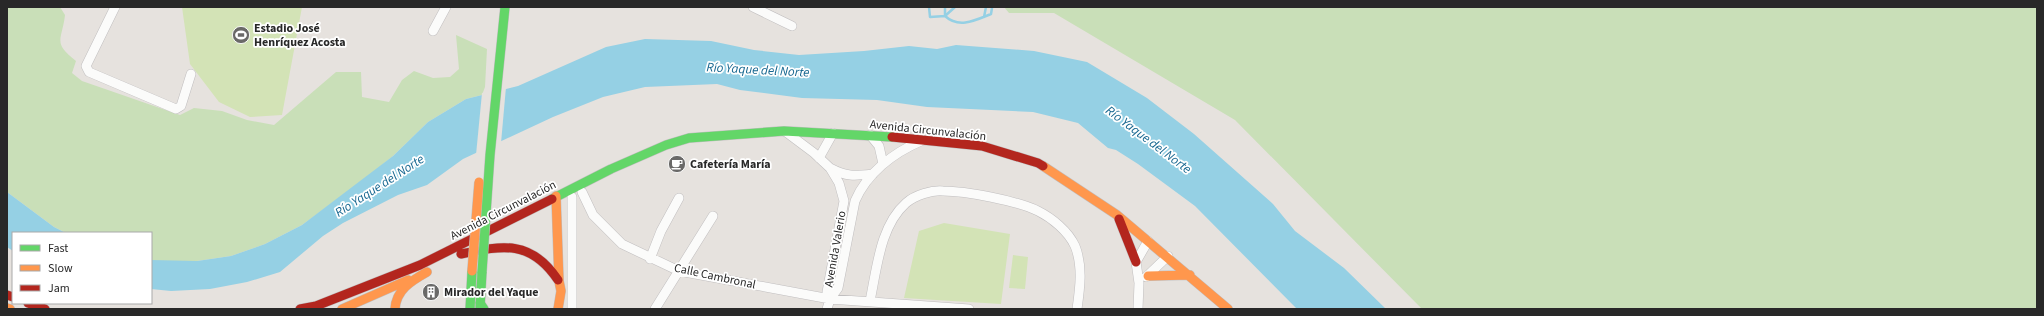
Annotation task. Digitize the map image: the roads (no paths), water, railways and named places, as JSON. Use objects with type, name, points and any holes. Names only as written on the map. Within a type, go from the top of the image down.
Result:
[{"type":"main road","points":[[481,307],[477,272],[481,154],[497,7]]},
{"type":"main road","points":[[470,309],[477,272],[505,7]]},
{"type":"main road","name":"Avenida Circunvalación","points":[[342,309],[426,272],[461,254],[611,168],[666,145],[690,138],[718,137],[784,130],[925,139],[982,146],[1038,164],[1117,215],[1168,256],[1228,309]]},
{"type":"main road","name":"Avenida Circunvalación","points":[[300,309],[316,306],[420,265],[556,200],[572,197],[615,174],[669,151],[718,137]]},
{"type":"main road","points":[[556,200],[559,281],[561,291],[558,309]]},
{"type":"main road","points":[[1117,215],[1128,238],[1136,262]]},
{"type":"main road","points":[[461,254],[492,247],[514,247],[540,258],[553,270],[559,281]]},
{"type":"main road","points":[[395,309],[396,298],[400,293],[412,281],[426,272]]},
{"type":"main road","points":[[1148,276],[1190,275]]},
{"type":"main road","points":[[31,304],[45,309]]},
{"type":"street","points":[[115,7],[86,68],[88,72],[176,109],[181,106],[191,74]]},
{"type":"street","points":[[433,31],[446,7]]},
{"type":"street","points":[[753,7],[792,26]]},
{"type":"street","name":"Avenida Valerio","points":[[784,130],[820,158],[830,168],[838,183],[844,201],[827,292],[830,299]]},
{"type":"street","points":[[820,158],[833,133]]},
{"type":"street","points":[[870,135],[879,146],[883,164]]},
{"type":"street","name":"Avenida Valerio","points":[[827,309],[830,299],[838,288],[855,201],[860,190],[883,164],[902,149],[925,139]]},
{"type":"street","points":[[830,168],[843,175],[852,176],[873,174]]},
{"type":"street","points":[[870,301],[884,239],[893,218],[907,202],[925,193],[942,190],[977,194],[1038,211],[1062,227],[1074,245],[1080,265],[1078,309]]},
{"type":"street","name":"Calle Cambronal","points":[[582,192],[592,215],[622,244],[679,272],[830,299],[969,309]]},
{"type":"street","points":[[572,197],[572,309]]},
{"type":"street","points":[[650,258],[661,231],[679,198]]},
{"type":"street","points":[[655,309],[712,216]]},
{"type":"street","points":[[1138,309],[1139,283],[1136,262],[1148,241]]},
{"type":"street","points":[[1139,283],[1168,256]]},
{"type":"street","points":[[316,306],[327,309]]},
{"type":"water","name":"Río Yaque del Norte","points":[[645,39],[711,41],[754,50],[799,55],[864,51],[909,46],[937,49],[956,45],[1034,51],[1087,62],[1147,98],[1194,134],[1273,204],[1295,231],[1344,268],[1386,309],[1297,309],[1195,206],[1138,164],[1116,150],[1108,148],[1078,123],[1033,112],[927,107],[877,100],[802,98],[740,90],[717,84],[645,87],[603,97],[553,117],[463,159],[427,185],[398,195],[343,223],[323,236],[280,272],[247,282],[210,289],[171,291],[152,289],[152,260],[197,261],[231,256],[265,244],[302,225],[393,156],[428,122],[466,99],[518,86],[606,47]]},
{"type":"water","points":[[7,192],[54,227],[64,232],[12,232],[12,250],[7,247]]},
{"type":"waterway","points":[[929,7],[930,17],[945,16],[955,7]]},
{"type":"waterway","points":[[945,7],[945,16]]},
{"type":"waterway","points":[[984,17],[986,7]]},
{"type":"waterway","points":[[945,16],[956,22],[968,22],[991,14],[992,8]]},
{"type":"place","name":"Estadio José Henríquez Acosta","points":[[241,35]]},
{"type":"place","name":"Cafetería María","points":[[677,164]]},
{"type":"place","name":"Mirador del Yaque","points":[[431,292]]}]
